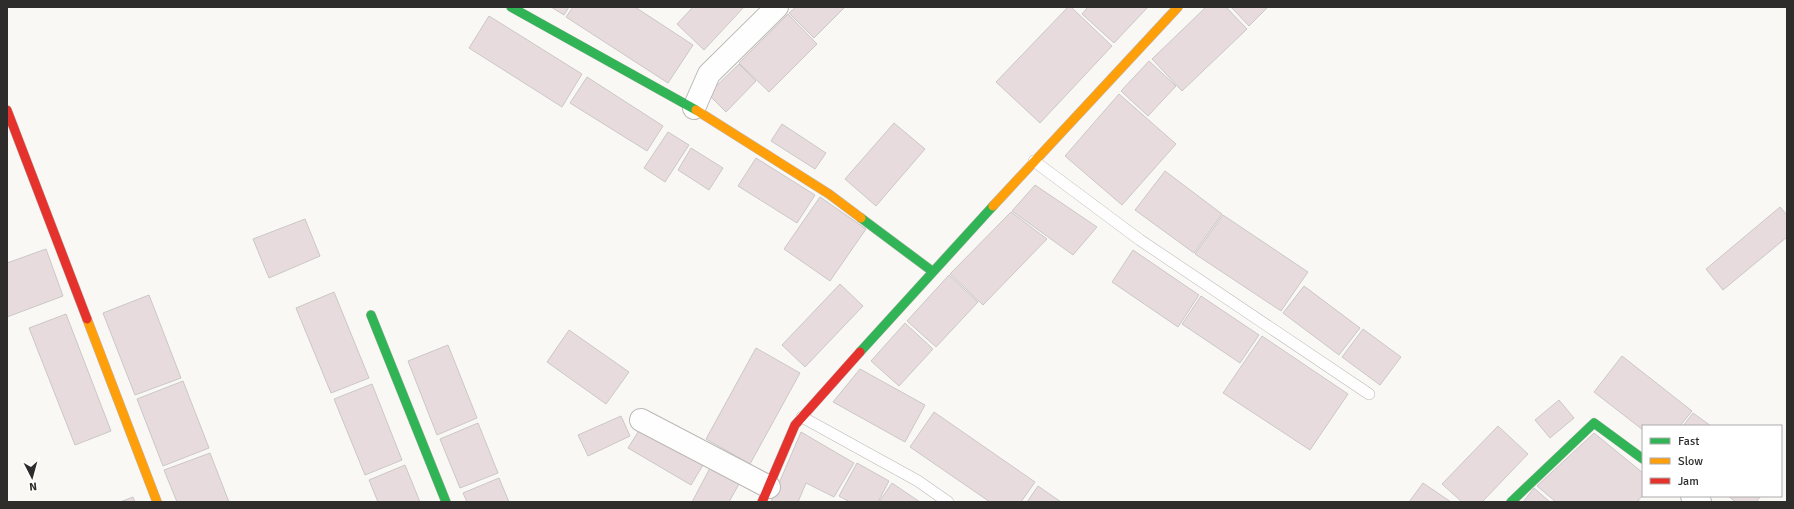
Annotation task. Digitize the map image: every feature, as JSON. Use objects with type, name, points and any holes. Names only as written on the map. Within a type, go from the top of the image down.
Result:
[{"type":"street","points":[[511,7],[694,108],[829,194],[932,271]]},
{"type":"street","points":[[694,108],[709,74],[777,7]]},
{"type":"street","points":[[641,420],[765,494],[795,425],[932,271],[1178,7]]},
{"type":"street","points":[[7,110],[157,502]]},
{"type":"street","points":[[371,315],[446,502]]},
{"type":"street","points":[[1511,502],[1594,423],[1642,458]]},
{"type":"lane","points":[[1034,161],[1140,240],[1369,394]]},
{"type":"lane","points":[[802,418],[918,481],[948,502]]},
{"type":"building","points":[[551,7],[569,7],[564,15]]},
{"type":"building","points":[[573,7],[635,7],[693,45],[668,83],[566,17]]},
{"type":"building","points":[[693,7],[744,7],[704,50],[677,24]]},
{"type":"building","points":[[796,7],[845,7],[814,38],[789,13]]},
{"type":"building","points":[[1068,7],[1071,7],[1112,46],[1040,123],[996,82]]},
{"type":"building","points":[[1088,7],[1148,7],[1114,43],[1082,14]]},
{"type":"building","points":[[1206,7],[1226,7],[1247,29],[1182,91],[1152,59]]},
{"type":"building","points":[[1231,7],[1268,7],[1249,26]]},
{"type":"building","points":[[788,14],[817,44],[769,92],[739,63]]},
{"type":"building","points":[[489,16],[582,74],[562,107],[469,48]]},
{"type":"building","points":[[1149,61],[1176,86],[1148,116],[1121,91]]},
{"type":"building","points":[[739,64],[756,81],[726,112],[708,94]]},
{"type":"building","points":[[587,77],[663,126],[647,151],[570,103]]},
{"type":"building","points":[[1119,94],[1176,144],[1122,205],[1065,156]]},
{"type":"building","points":[[894,123],[925,149],[876,206],[845,179]]},
{"type":"building","points":[[782,124],[826,153],[815,169],[771,141]]},
{"type":"building","points":[[668,132],[689,145],[665,182],[644,168]]},
{"type":"building","points":[[691,148],[723,168],[709,190],[678,170]]},
{"type":"building","points":[[756,158],[815,195],[797,223],[738,186]]},
{"type":"building","points":[[1165,171],[1222,214],[1194,253],[1135,210]]},
{"type":"building","points":[[1035,185],[1097,227],[1073,255],[1012,211]]},
{"type":"building","points":[[820,197],[866,229],[830,281],[784,249]]},
{"type":"building","points":[[1780,207],[1787,215],[1787,237],[1723,290],[1706,269]]},
{"type":"building","points":[[1011,212],[1047,239],[983,305],[950,274]]},
{"type":"building","points":[[1223,215],[1308,272],[1281,311],[1195,254]]},
{"type":"building","points":[[305,219],[320,256],[269,278],[253,239]]},
{"type":"building","points":[[46,249],[63,296],[7,317],[7,263]]},
{"type":"building","points":[[1133,250],[1199,295],[1178,327],[1112,282]]},
{"type":"building","points":[[949,275],[978,302],[936,347],[907,321]]},
{"type":"building","points":[[840,284],[863,306],[805,367],[782,345]]},
{"type":"building","points":[[1304,286],[1360,328],[1339,355],[1283,313]]},
{"type":"building","points":[[334,292],[369,378],[331,393],[296,308]]},
{"type":"building","points":[[149,295],[181,378],[135,395],[103,313]]},
{"type":"building","points":[[1201,296],[1259,335],[1240,363],[1182,324]]},
{"type":"building","points":[[66,314],[111,431],[75,445],[29,328]]},
{"type":"building","points":[[905,323],[933,349],[899,386],[871,361]]},
{"type":"building","points":[[1363,329],[1401,357],[1380,385],[1342,357]]},
{"type":"building","points":[[569,330],[629,372],[606,404],[547,362]]},
{"type":"building","points":[[1262,336],[1348,394],[1310,450],[1223,393]]},
{"type":"building","points":[[448,345],[477,418],[437,435],[408,361]]},
{"type":"building","points":[[756,348],[800,373],[750,464],[706,439]]},
{"type":"building","points":[[1622,356],[1692,411],[1681,425],[1642,425],[1642,429],[1594,392]]},
{"type":"building","points":[[860,369],[925,405],[905,442],[833,402]]},
{"type":"building","points":[[183,381],[209,448],[163,466],[137,399]]},
{"type":"building","points":[[372,384],[402,460],[365,475],[334,399]]},
{"type":"building","points":[[1559,400],[1574,418],[1550,438],[1535,420]]},
{"type":"building","points":[[934,412],[1035,482],[1021,502],[990,502],[910,447]]},
{"type":"building","points":[[1693,413],[1710,425],[1684,425]]},
{"type":"building","points":[[621,416],[630,436],[588,456],[578,435]]},
{"type":"building","points":[[478,423],[498,473],[460,488],[440,439]]},
{"type":"building","points":[[1498,426],[1528,454],[1482,502],[1462,502],[1442,484]]},
{"type":"building","points":[[640,429],[703,465],[691,485],[628,448]]},
{"type":"building","points":[[801,432],[854,463],[834,497],[806,483],[798,502],[771,502]]},
{"type":"building","points":[[1594,433],[1642,472],[1642,496],[1637,502],[1556,502],[1537,486]]},
{"type":"building","points":[[210,453],[229,502],[177,502],[164,470]]},
{"type":"building","points":[[857,463],[889,481],[878,502],[850,502],[839,496]]},
{"type":"building","points":[[405,465],[420,502],[378,502],[369,480]]},
{"type":"building","points":[[710,468],[739,484],[729,502],[692,502]]},
{"type":"building","points":[[499,478],[509,502],[467,502],[463,493]]},
{"type":"building","points":[[892,483],[920,502],[879,502]]},
{"type":"building","points":[[1423,483],[1451,502],[1409,502]]},
{"type":"building","points":[[1038,486],[1061,502],[1027,502]]},
{"type":"building","points":[[1534,488],[1550,502],[1523,502]]},
{"type":"building","points":[[133,497],[135,502],[120,502]]},
{"type":"building","points":[[1729,497],[1760,497],[1756,502],[1736,502]]},
{"type":"traffic: fast","points":[[511,7],[696,110]]},
{"type":"traffic: fast","points":[[860,352],[993,206]]},
{"type":"traffic: fast","points":[[861,218],[932,271]]},
{"type":"traffic: fast","points":[[371,315],[446,502]]},
{"type":"traffic: fast","points":[[1511,502],[1594,423],[1642,458]]},
{"type":"traffic: slow","points":[[993,206],[1178,7]]},
{"type":"traffic: slow","points":[[696,110],[829,194],[861,218]]},
{"type":"traffic: slow","points":[[87,319],[157,502]]},
{"type":"traffic: jam","points":[[7,110],[87,319]]},
{"type":"traffic: jam","points":[[762,502],[795,425],[860,352]]}]
